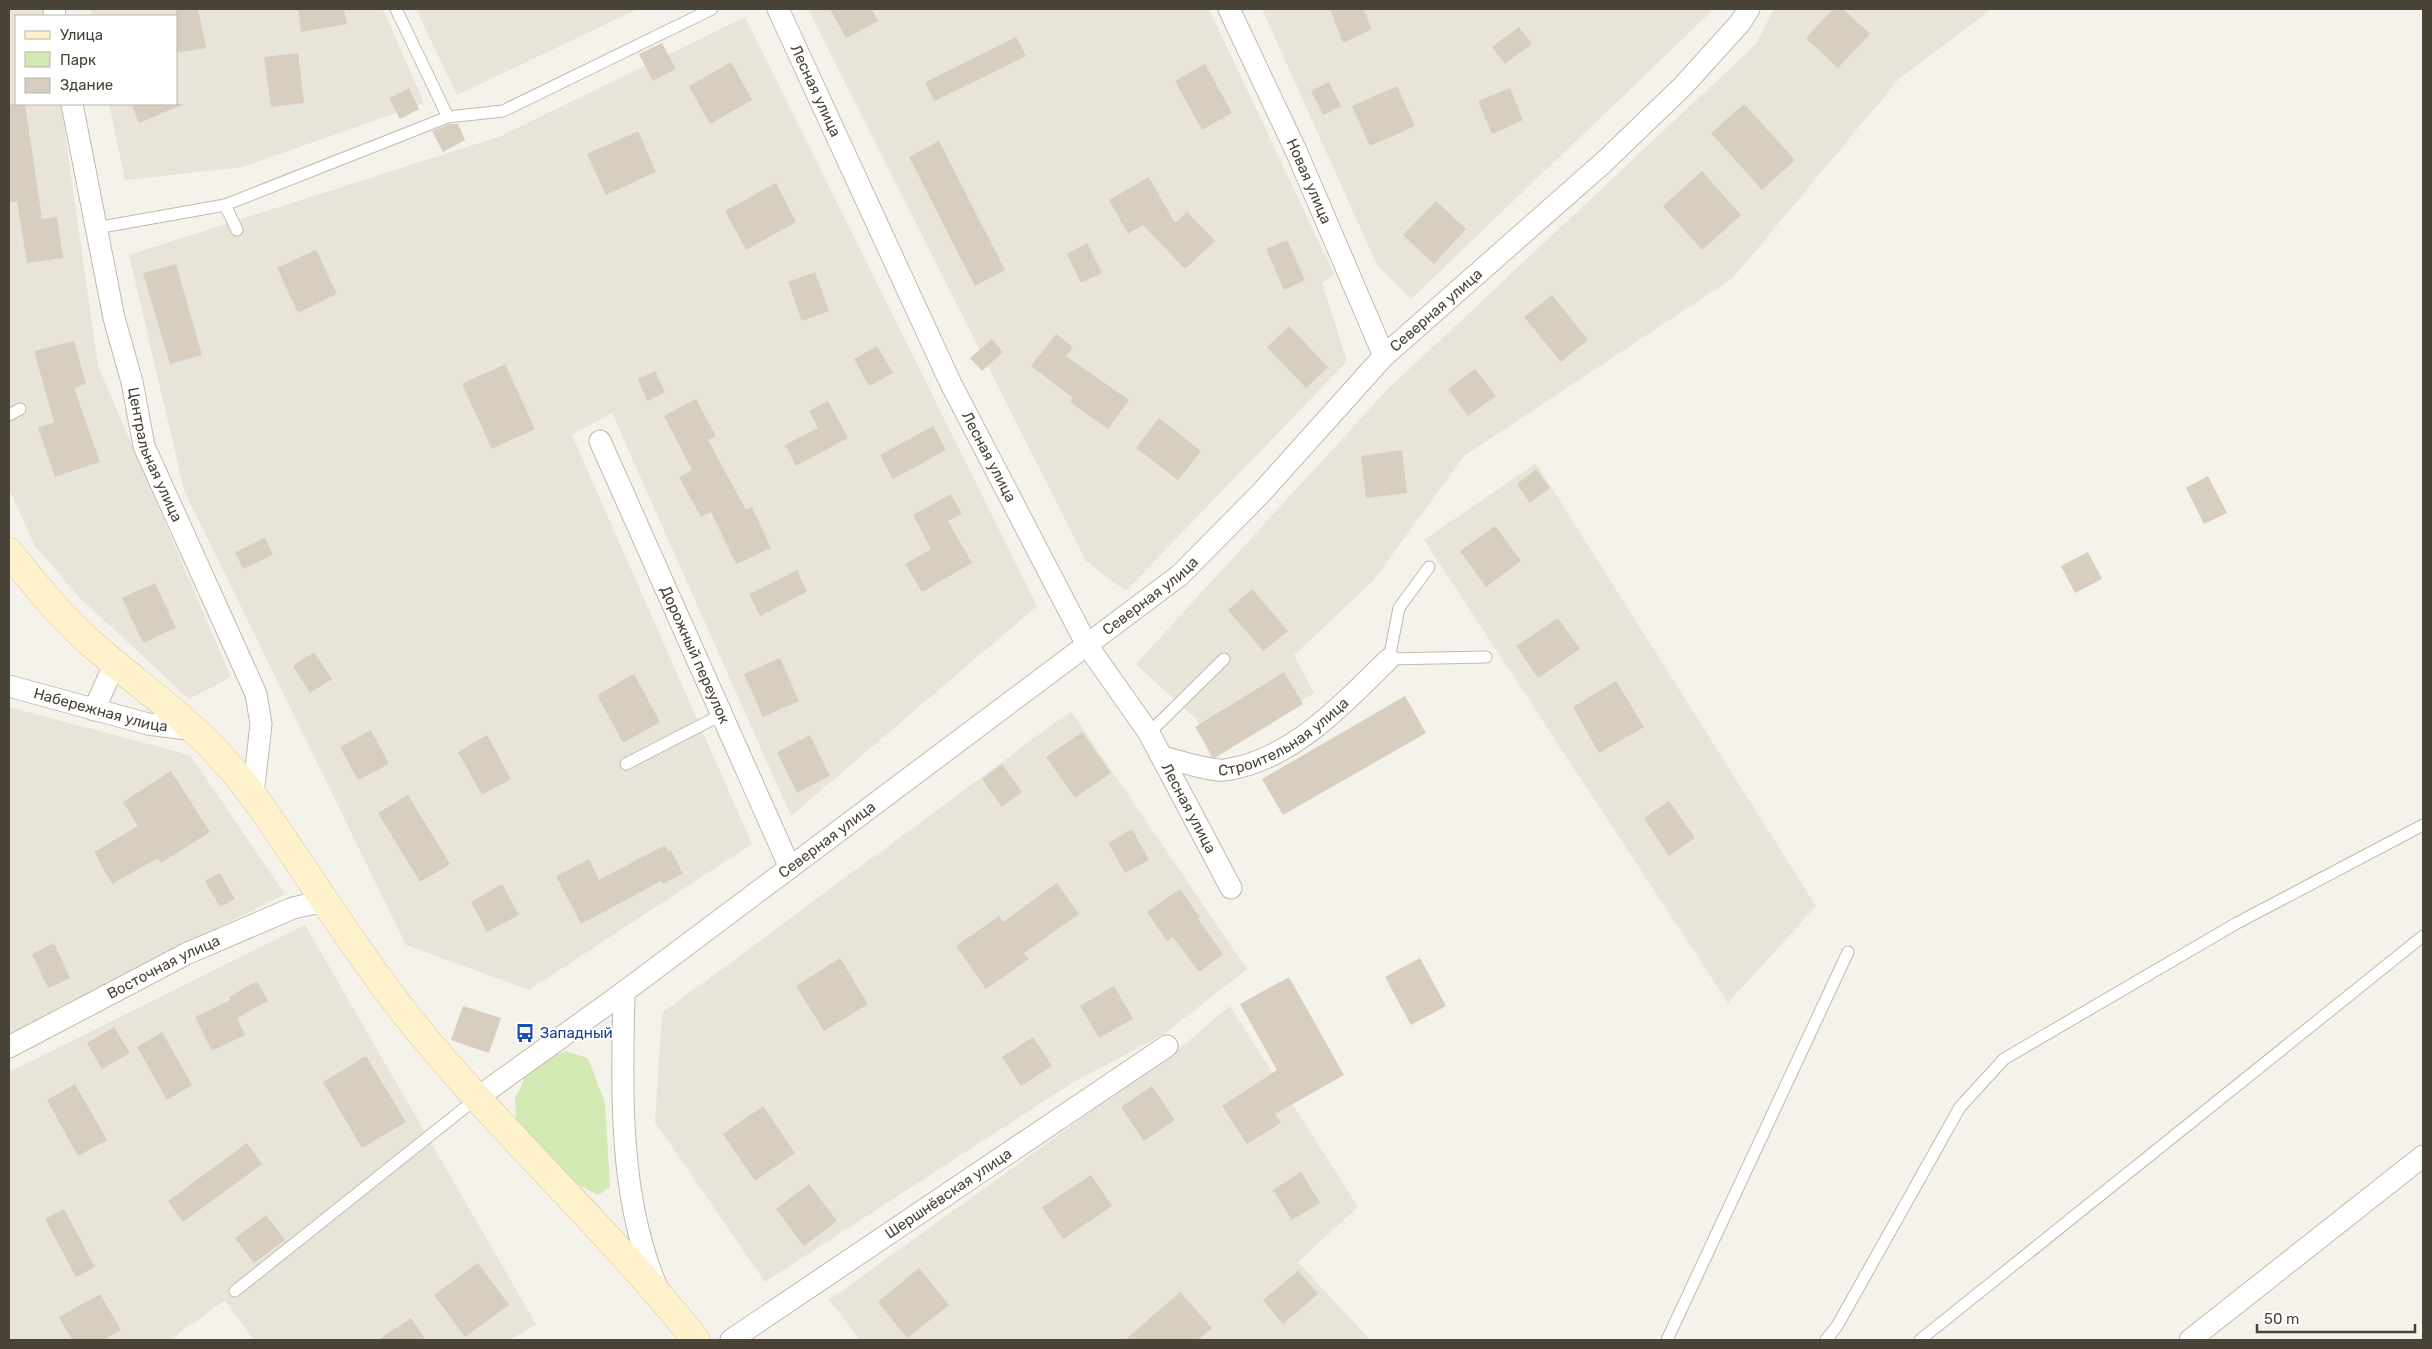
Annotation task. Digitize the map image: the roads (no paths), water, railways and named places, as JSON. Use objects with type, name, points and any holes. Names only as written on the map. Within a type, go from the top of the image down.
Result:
[{"type":"street","name":"Лесная улица","points":[[778,9],[951,384],[1087,645],[1149,733],[1231,888]]},
{"type":"street","name":"Новая улица","points":[[1229,9],[1297,153],[1384,356]]},
{"type":"street","name":"Северная улица","points":[[477,1098],[624,992],[1180,575],[1262,493],[1384,356],[1604,162],[1683,86],[1740,23],[1749,9]]},
{"type":"street","name":"Центральная улица","points":[[72,105],[114,318],[132,382],[144,446],[256,694],[262,724],[253,794]]},
{"type":"street","name":"Дорожный переулок","points":[[600,442],[790,868]]},
{"type":"street","points":[[9,552],[37,588],[92,644],[194,730],[222,757],[253,794],[372,970],[415,1026],[477,1098],[660,1295],[696,1340]]},
{"type":"street","name":"Строительная улица","points":[[1162,757],[1223,771],[1266,758],[1317,727],[1389,659]]},
{"type":"street","points":[[94,710],[115,663]]},
{"type":"street","name":"Набережная улица","points":[[9,686],[148,724],[194,730]]},
{"type":"street","name":"Восточная улица","points":[[9,1047],[186,954],[293,908],[324,901]]},
{"type":"street","points":[[624,992],[622,1091],[632,1202],[644,1255],[660,1295]]},
{"type":"street","name":"Шершнёвская улица","points":[[731,1340],[1167,1046]]},
{"type":"street","points":[[2190,1340],[2423,1156]]},
{"type":"lane","points":[[396,9],[448,117]]},
{"type":"lane","points":[[96,228],[225,205],[448,117],[504,111],[712,9]]},
{"type":"lane","points":[[225,205],[237,230]]},
{"type":"lane","points":[[9,415],[20,409]]},
{"type":"lane","points":[[1429,568],[1399,608],[1389,659],[1486,657]]},
{"type":"lane","points":[[1149,733],[1224,659]]},
{"type":"lane","points":[[626,764],[722,715]]},
{"type":"lane","points":[[1826,1340],[1837,1326],[1960,1107],[2004,1060],[2237,923],[2423,825]]},
{"type":"lane","points":[[1920,1340],[2423,936]]},
{"type":"lane","points":[[1667,1340],[1848,952]]},
{"type":"lane","points":[[235,1291],[477,1098]]},
{"type":"place","name":"Западный","points":[[525,1033]]}]
